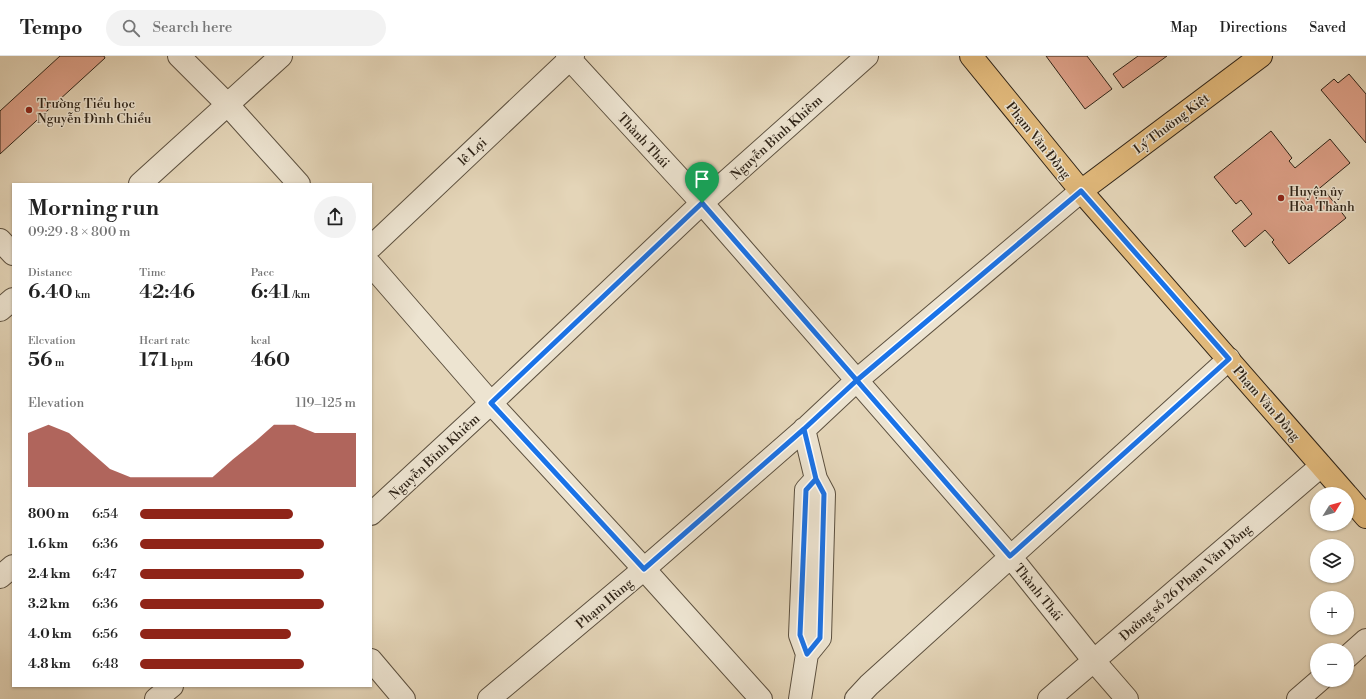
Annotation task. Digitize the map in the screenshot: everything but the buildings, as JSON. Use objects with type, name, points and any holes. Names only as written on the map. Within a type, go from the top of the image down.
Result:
[{"type":"main road","name":"Phạm Văn Đồng","points":[[971,56],[1081,191],[1339,487]]},
{"type":"main road","name":"Lý Thường Kiệt","points":[[1081,191],[1261,56]]},
{"type":"main road","name":"Phạm Văn Đồng","points":[[1354,504],[1366,517]]},
{"type":"street","points":[[179,56],[227,104],[298,183]]},
{"type":"street","points":[[141,183],[281,56]]},
{"type":"street","name":"Nguyễn Bỉnh Khiêm","points":[[372,513],[491,403],[702,203],[867,56]]},
{"type":"street","name":"Thành Thái","points":[[570,57],[702,203],[1010,556],[1094,661],[1127,699]]},
{"type":"street","name":"lê Lợi","points":[[372,246],[570,57]]},
{"type":"street","name":"Phạm Hùng","points":[[489,699],[644,569],[804,429],[856,381],[1081,191]]},
{"type":"street","points":[[0,240],[12,253]]},
{"type":"street","points":[[372,266],[491,403],[761,699]]},
{"type":"street","points":[[0,310],[12,300]]},
{"type":"street","points":[[856,699],[875,679],[1229,359]]},
{"type":"street","points":[[800,699],[807,654],[800,635],[806,490],[816,479],[804,429]]},
{"type":"street","name":"Đường số 26 Phạm Văn Đồng","points":[[1049,699],[1321,466]]},
{"type":"street","points":[[0,577],[12,567]]},
{"type":"street","points":[[1354,651],[1366,640]]},
{"type":"street","points":[[372,661],[404,699]]},
{"type":"street","points":[[156,699],[171,687]]},
{"type":"street","points":[[1298,699],[1312,687]]},
{"type":"place","name":"Trường Tiểu học Nguyễn Đình Chiểu","points":[[29,110]]},
{"type":"place","name":"Huyện ủy Hòa Thành","points":[[1281,198]]},
{"type":"route","points":[[702,203],[491,403],[644,569],[804,429],[816,479],[824,494],[820,638],[807,654],[800,635],[806,490],[816,479],[804,429],[856,381],[1081,191],[1229,359],[1010,556],[856,381],[702,203]]}]
